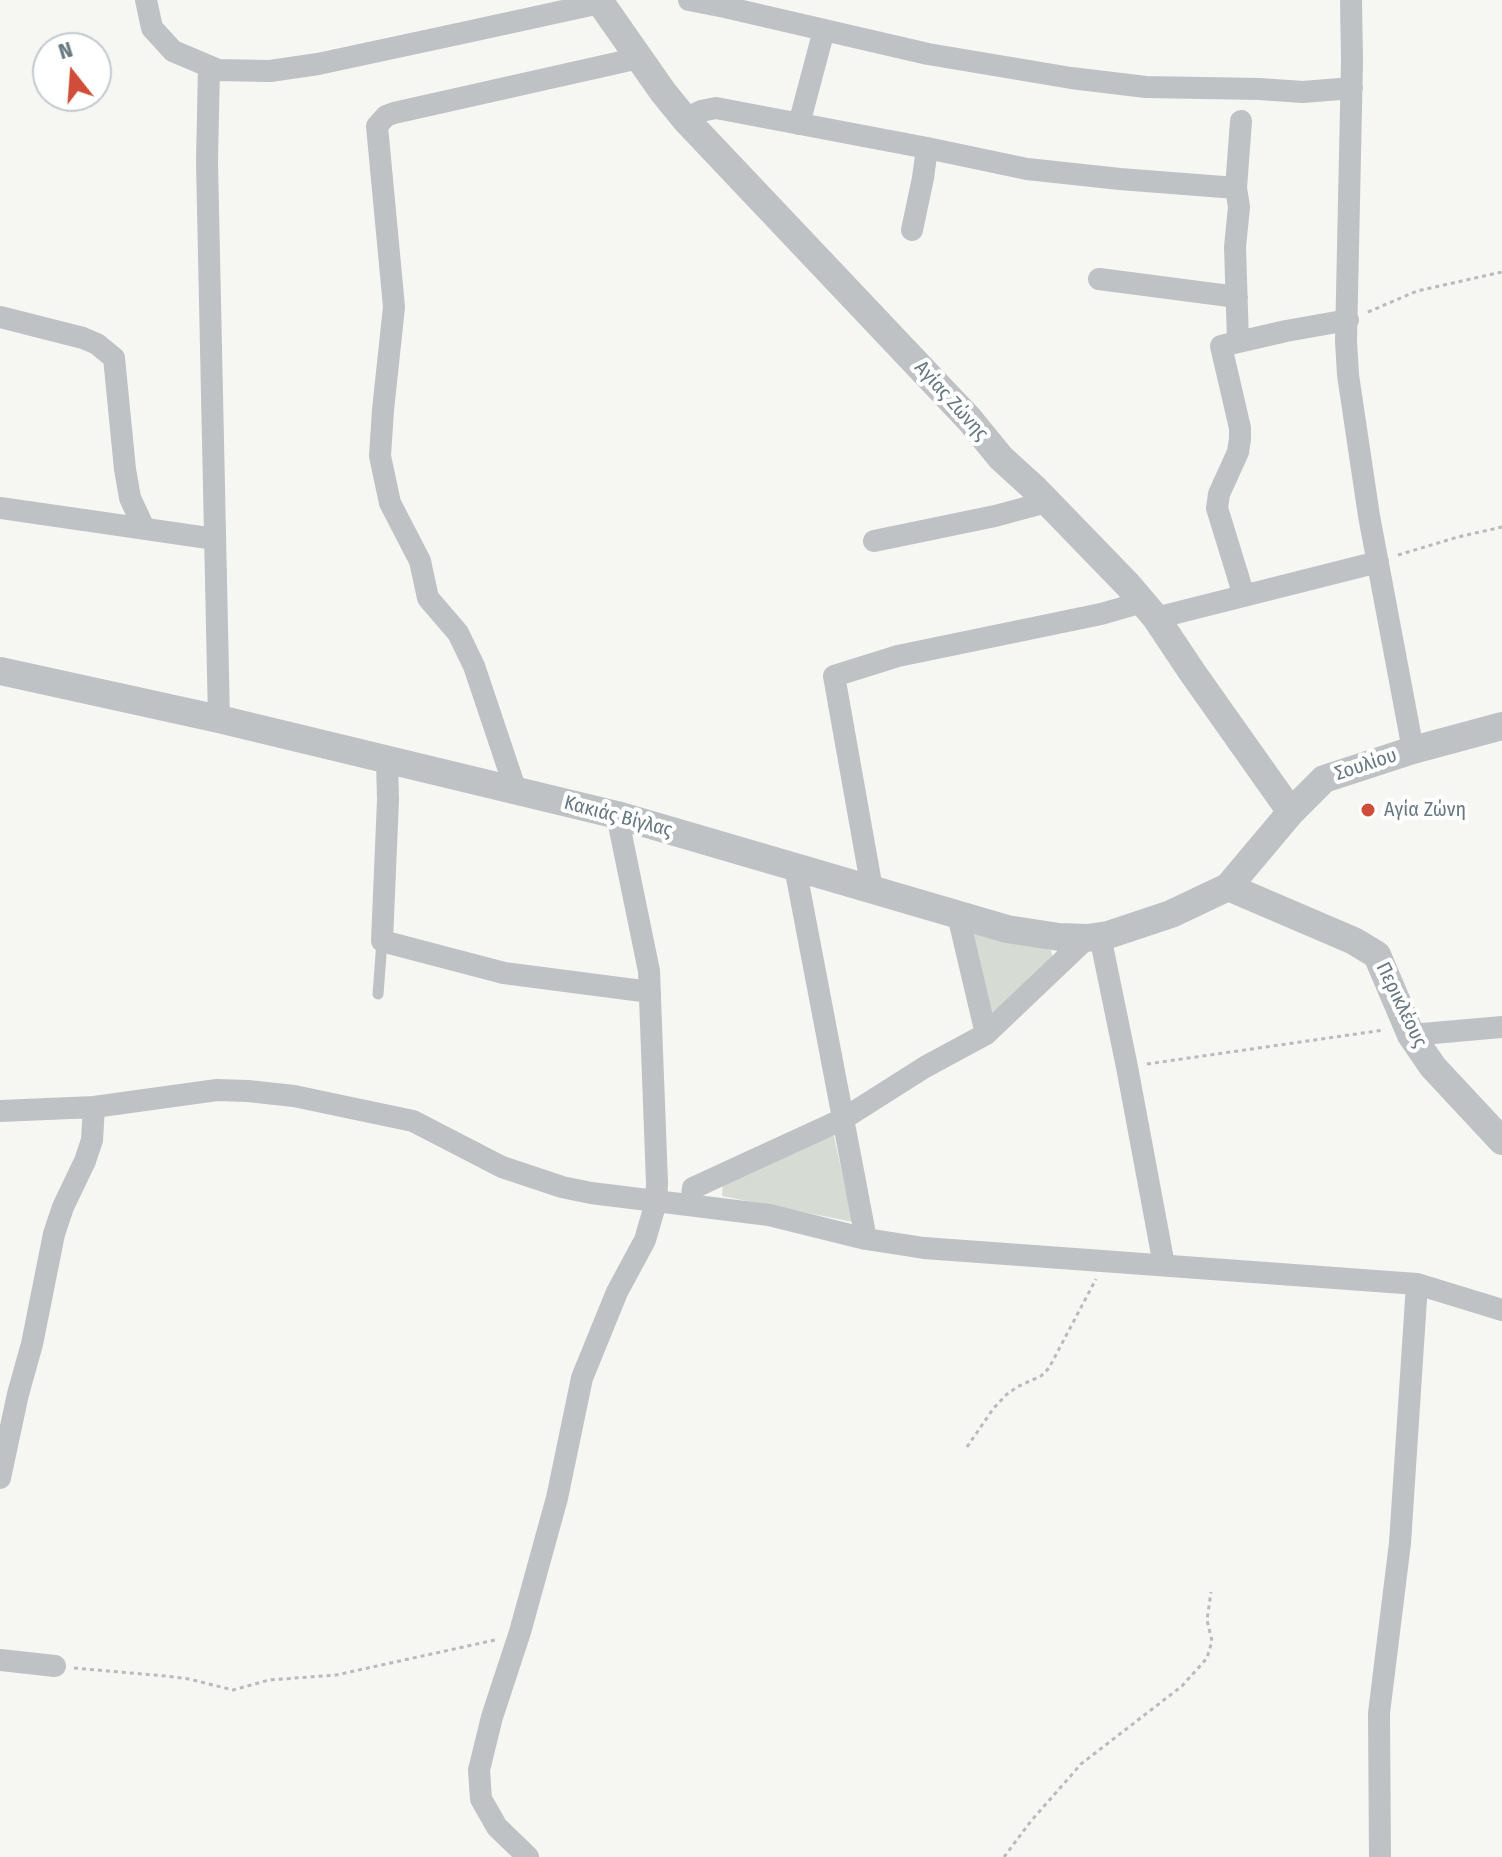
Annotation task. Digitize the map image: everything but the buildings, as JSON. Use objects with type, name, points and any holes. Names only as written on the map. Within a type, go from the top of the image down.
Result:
[{"type":"street","points":[[146,0],[152,28],[173,51],[218,70],[270,71],[318,64],[603,2]]},
{"type":"street","points":[[689,0],[928,54],[1146,87],[1303,92],[1352,88]]},
{"type":"street","points":[[1351,0],[1348,375],[1413,750]]},
{"type":"street","name":"Αγίας Ζώνης","points":[[603,2],[639,58],[685,119],[970,420],[1001,458],[1150,610],[1291,812]]},
{"type":"street","points":[[799,124],[824,30]]},
{"type":"street","points":[[516,791],[474,666],[458,633],[428,598],[420,561],[390,503],[382,468],[383,410],[394,307],[377,126],[386,116],[394,113],[639,58]]},
{"type":"street","points":[[209,67],[208,178],[219,719]]},
{"type":"street","points":[[685,119],[716,108],[1027,169],[1236,188]]},
{"type":"street","points":[[1238,342],[1235,247],[1241,121]]},
{"type":"street","points":[[912,230],[927,148]]},
{"type":"street","points":[[1099,279],[1237,297]]},
{"type":"street","points":[[0,317],[83,338],[97,344],[114,358],[130,498],[144,528]]},
{"type":"street","points":[[1244,596],[1217,508],[1219,494],[1238,452],[1240,439],[1221,346],[1348,320]]},
{"type":"street","points":[[874,541],[1047,502]]},
{"type":"street","points":[[0,508],[215,539]]},
{"type":"street","points":[[872,889],[834,676],[898,656],[969,640],[1101,614],[1244,596],[1378,562]]},
{"type":"street","name":"Κακιάς Βίγλας","points":[[0,671],[219,719],[617,815],[1031,934],[1093,937],[1171,914],[1228,887]]},
{"type":"street","name":"Σουλίου","points":[[1228,887],[1291,812],[1324,779],[1502,726]]},
{"type":"street","points":[[387,759],[382,941],[504,973],[650,992]]},
{"type":"street","points":[[528,1857],[497,1827],[481,1799],[479,1770],[557,1498],[582,1378],[617,1292],[645,1240],[656,1192],[646,952],[617,815]]},
{"type":"street","points":[[795,867],[866,1239]]},
{"type":"street","name":"Περικλέους","points":[[1228,887],[1354,941],[1377,955],[1409,1030],[1433,1067],[1502,1141]]},
{"type":"street","points":[[958,915],[986,1034]]},
{"type":"street","points":[[692,1197],[843,1119],[925,1067],[986,1034],[1093,937],[1127,1067],[1164,1265]]},
{"type":"street","points":[[1409,1030],[1502,1027]]},
{"type":"street","points":[[0,1111],[94,1107],[217,1090],[294,1096],[413,1121],[502,1167],[562,1187],[692,1197],[866,1239],[924,1248],[1417,1284],[1502,1310]]},
{"type":"street","points":[[0,1478],[54,1234],[92,1140],[94,1107]]},
{"type":"street","points":[[1380,1857],[1379,1713],[1400,1543],[1417,1284]]},
{"type":"street","points":[[0,1660],[55,1666]]},
{"type":"lane","points":[[378,994],[382,941]]},
{"type":"path","points":[[1348,320],[1417,291],[1502,272]]},
{"type":"path","points":[[1378,562],[1429,545],[1502,527]]},
{"type":"path","points":[[1127,1067],[1409,1030]]},
{"type":"path","points":[[967,1447],[1006,1395],[1041,1376],[1049,1368],[1093,1287],[1101,1260]]},
{"type":"path","points":[[1004,1857],[1081,1764],[1182,1686],[1207,1658],[1212,1641],[1207,1620],[1211,1592]]},
{"type":"path","points":[[55,1666],[189,1679],[233,1690],[269,1680],[336,1675],[481,1644],[520,1632]]},
{"type":"shaded area","points":[[968,930],[1051,950],[1053,959],[988,1018]]},
{"type":"shaded area","points":[[833,1132],[853,1222],[722,1196],[723,1181]]},
{"type":"place","name":"Αγία Ζώνη","points":[[1368,810]]}]
